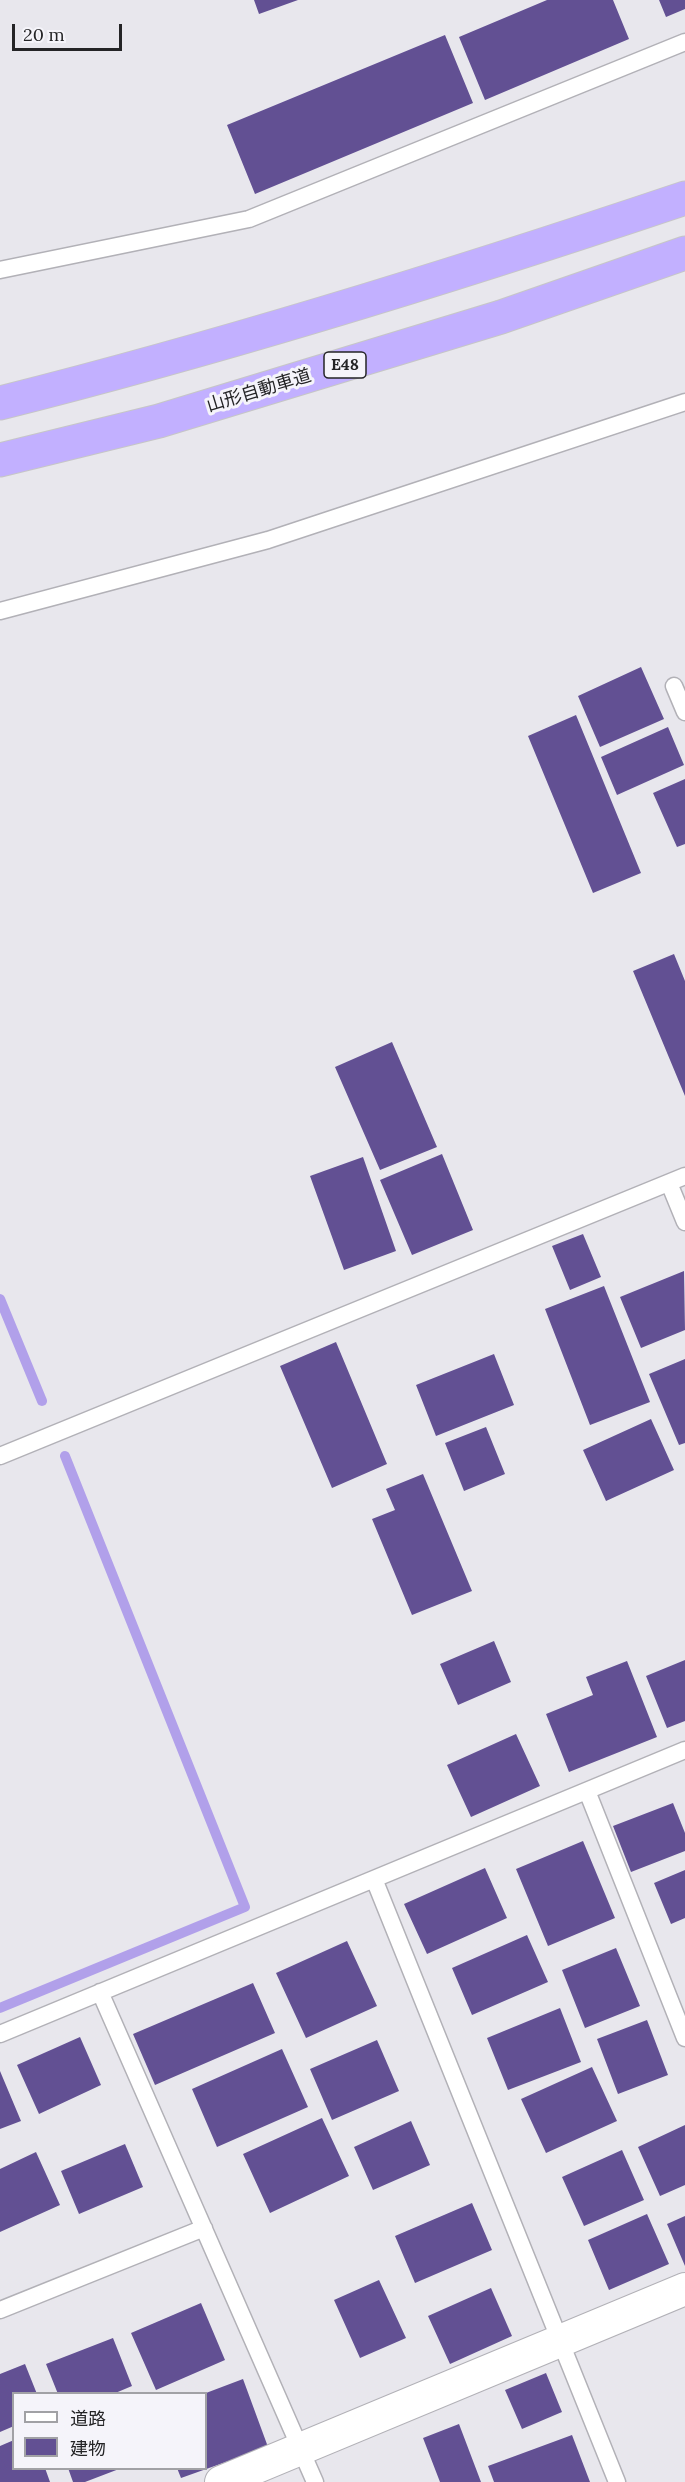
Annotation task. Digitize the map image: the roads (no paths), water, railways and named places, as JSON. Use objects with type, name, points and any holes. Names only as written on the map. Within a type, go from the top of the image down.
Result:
[{"type":"highway","points":[[0,403],[149,365],[467,271],[685,198]]},
{"type":"highway","name":"山形自動車道","points":[[0,460],[159,421],[501,317],[685,253]]},
{"type":"street","points":[[221,2482],[685,2289]]},
{"type":"lane","points":[[0,270],[249,219],[685,42]]},
{"type":"lane","points":[[0,611],[268,540],[685,402]]},
{"type":"lane","points":[[674,686],[685,712]]},
{"type":"lane","points":[[0,1456],[685,1176]]},
{"type":"lane","points":[[669,1183],[685,1222]]},
{"type":"lane","points":[[0,2034],[685,1750]]},
{"type":"lane","points":[[587,1791],[685,2038]]},
{"type":"lane","points":[[374,1879],[562,2340],[617,2482]]},
{"type":"lane","points":[[100,1992],[315,2482]]},
{"type":"lane","points":[[0,2310],[204,2228]]},
{"type":"waterway","points":[[0,1299],[42,1401]]},
{"type":"waterway","points":[[0,2008],[245,1907],[65,1456]]}]
